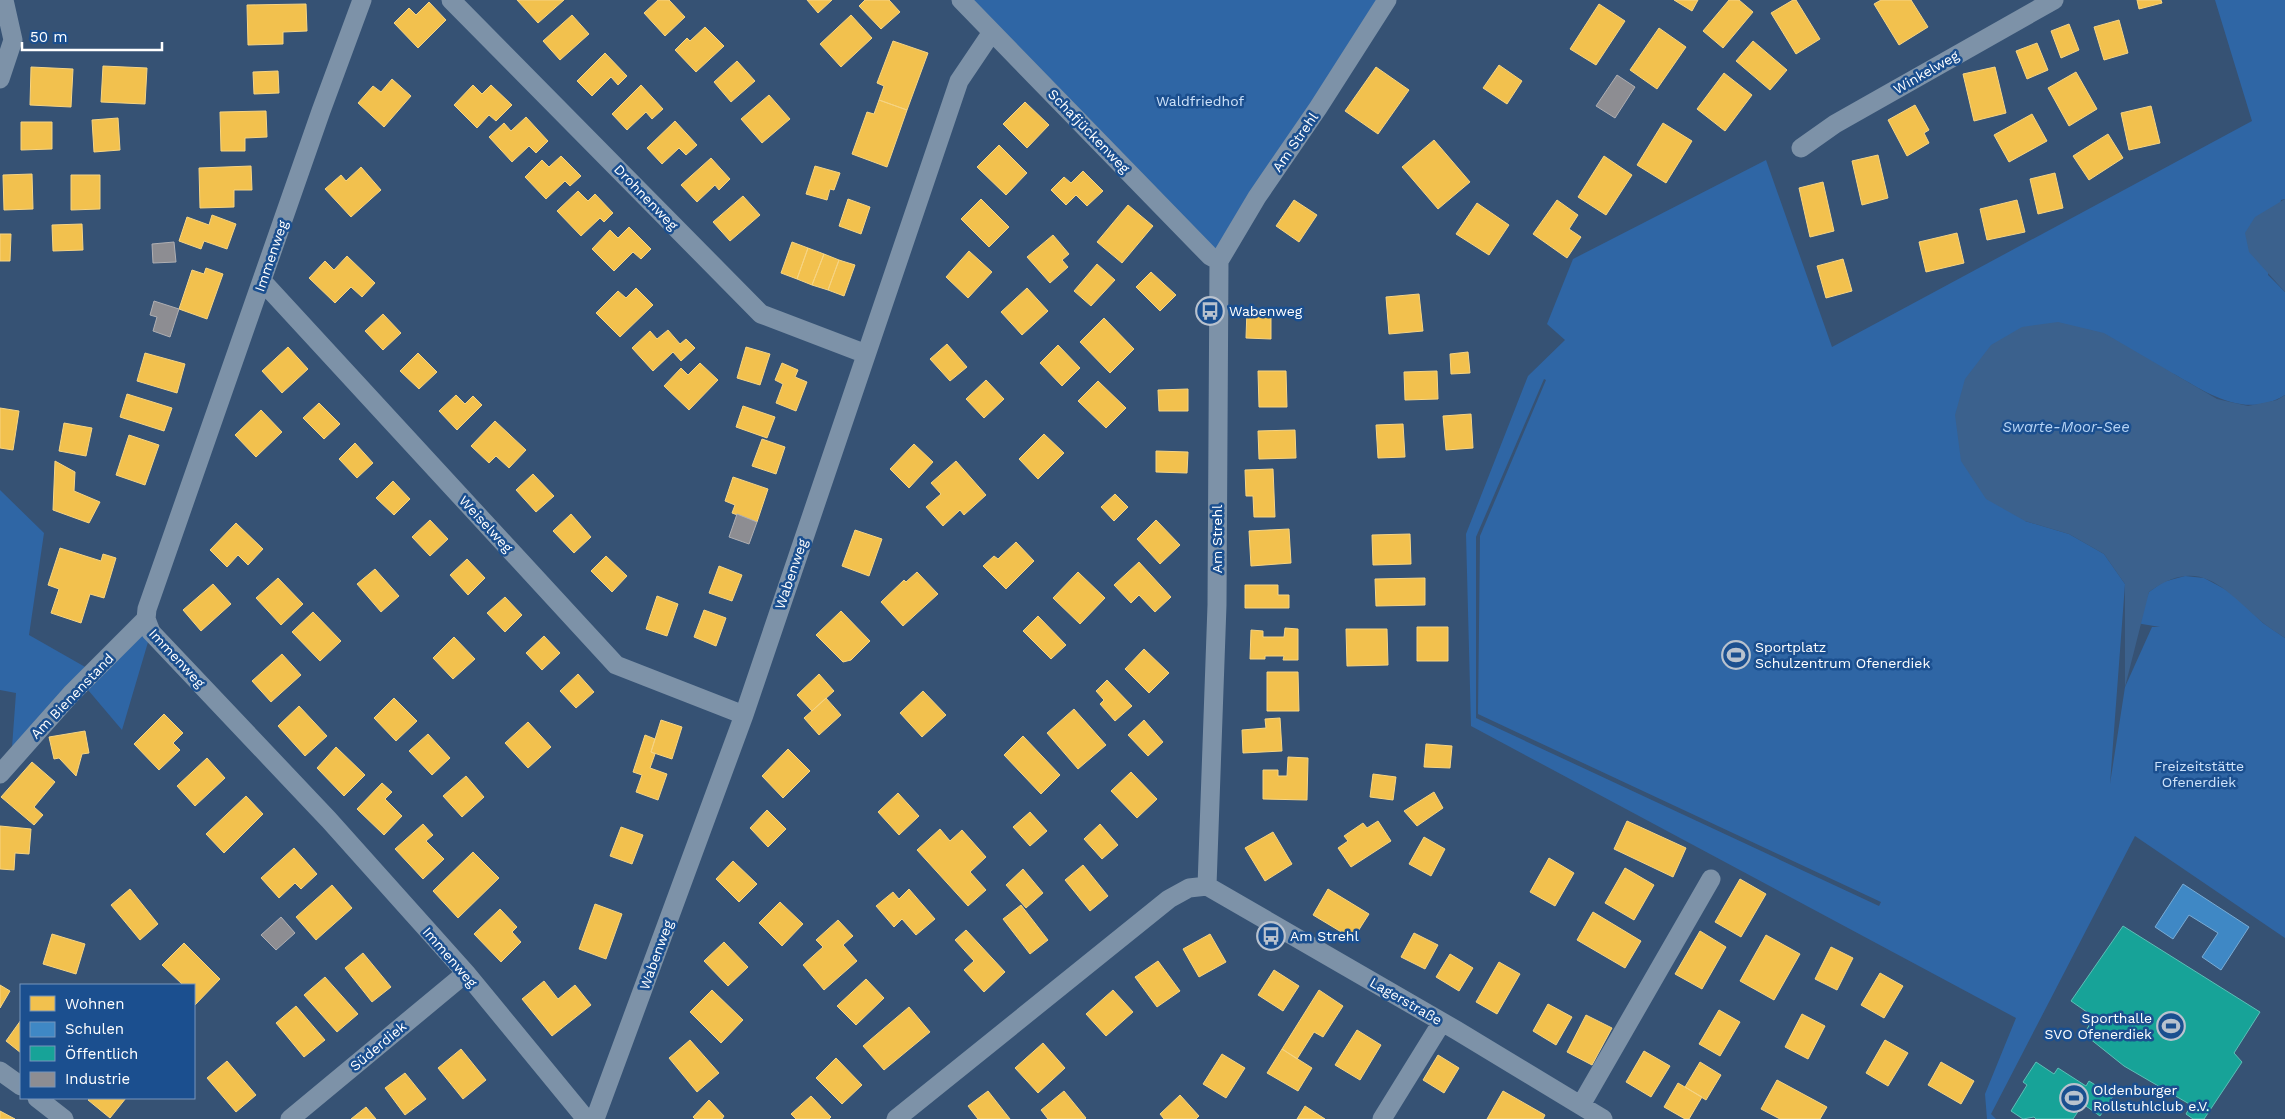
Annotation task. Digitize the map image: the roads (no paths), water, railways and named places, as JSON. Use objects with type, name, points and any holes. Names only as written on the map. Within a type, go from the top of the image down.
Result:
[{"type":"street","points":[[0,79],[13,40],[4,0]]},
{"type":"street","name":"Immenweg","points":[[362,0],[321,111],[263,282],[147,609],[146,619],[151,632],[329,820],[466,972],[586,1119]]},
{"type":"street","name":"Drohnenweg","points":[[451,0],[761,314],[866,354]]},
{"type":"street","name":"Schafjückenweg","points":[[961,0],[1210,256],[1218,261]]},
{"type":"street","name":"Am Strehl","points":[[1207,886],[1217,605],[1218,261],[1262,190],[1318,108],[1387,0]]},
{"type":"street","name":"Winkelweg","points":[[1801,148],[1835,124],[2054,0]]},
{"type":"street","name":"Wabenweg","points":[[595,1119],[744,715],[959,81],[992,32]]},
{"type":"street","name":"Weiselweg","points":[[263,282],[616,665],[744,715]]},
{"type":"street","name":"Am Bienenstand","points":[[0,774],[71,694],[146,619]]},
{"type":"street","points":[[1581,1105],[1711,879]]},
{"type":"street","points":[[896,1119],[1169,898],[1189,888],[1207,886]]},
{"type":"street","name":"Lagerstraße","points":[[1207,886],[1442,1022],[1604,1119]]},
{"type":"street","name":"Süderdiek","points":[[290,1119],[466,972]]},
{"type":"street","points":[[1382,1119],[1442,1022]]},
{"type":"street","points":[[0,1071],[20,1085]]},
{"type":"street","points":[[38,1099],[64,1119]]},
{"type":"water","points":[[2285,199],[2285,292],[2249,252],[2245,233],[2255,217]]},
{"type":"water","name":"Swarte-Moor-See","points":[[2058,322],[2104,333],[2217,399],[2248,406],[2277,400],[2285,395],[2285,638],[2265,624],[2224,589],[2211,581],[2198,577],[2183,576],[2167,581],[2149,592],[2125,687],[2125,584],[2104,554],[2069,534],[2025,521],[1986,499],[1961,461],[1955,415],[1965,379],[1991,345],[2022,327]]},
{"type":"place","name":"Wabenweg","points":[[1210,311]]},
{"type":"place","name":"Sportplatz Schulzentrum Ofenerdiek","points":[[1736,655]]},
{"type":"place","name":"Am Strehl","points":[[1271,936]]},
{"type":"place","name":"Sporthalle SVO Ofenerdiek","points":[[2171,1026]]},
{"type":"place","name":"Oldenburger Rollstuhlclub e.V.","points":[[2074,1098]]},
{"type":"park label","name":"Waldfriedhof","points":[[1200,101]]},
{"type":"park label","name":"Freizeitstätte Ofenerdiek","points":[[2199,774]]}]
